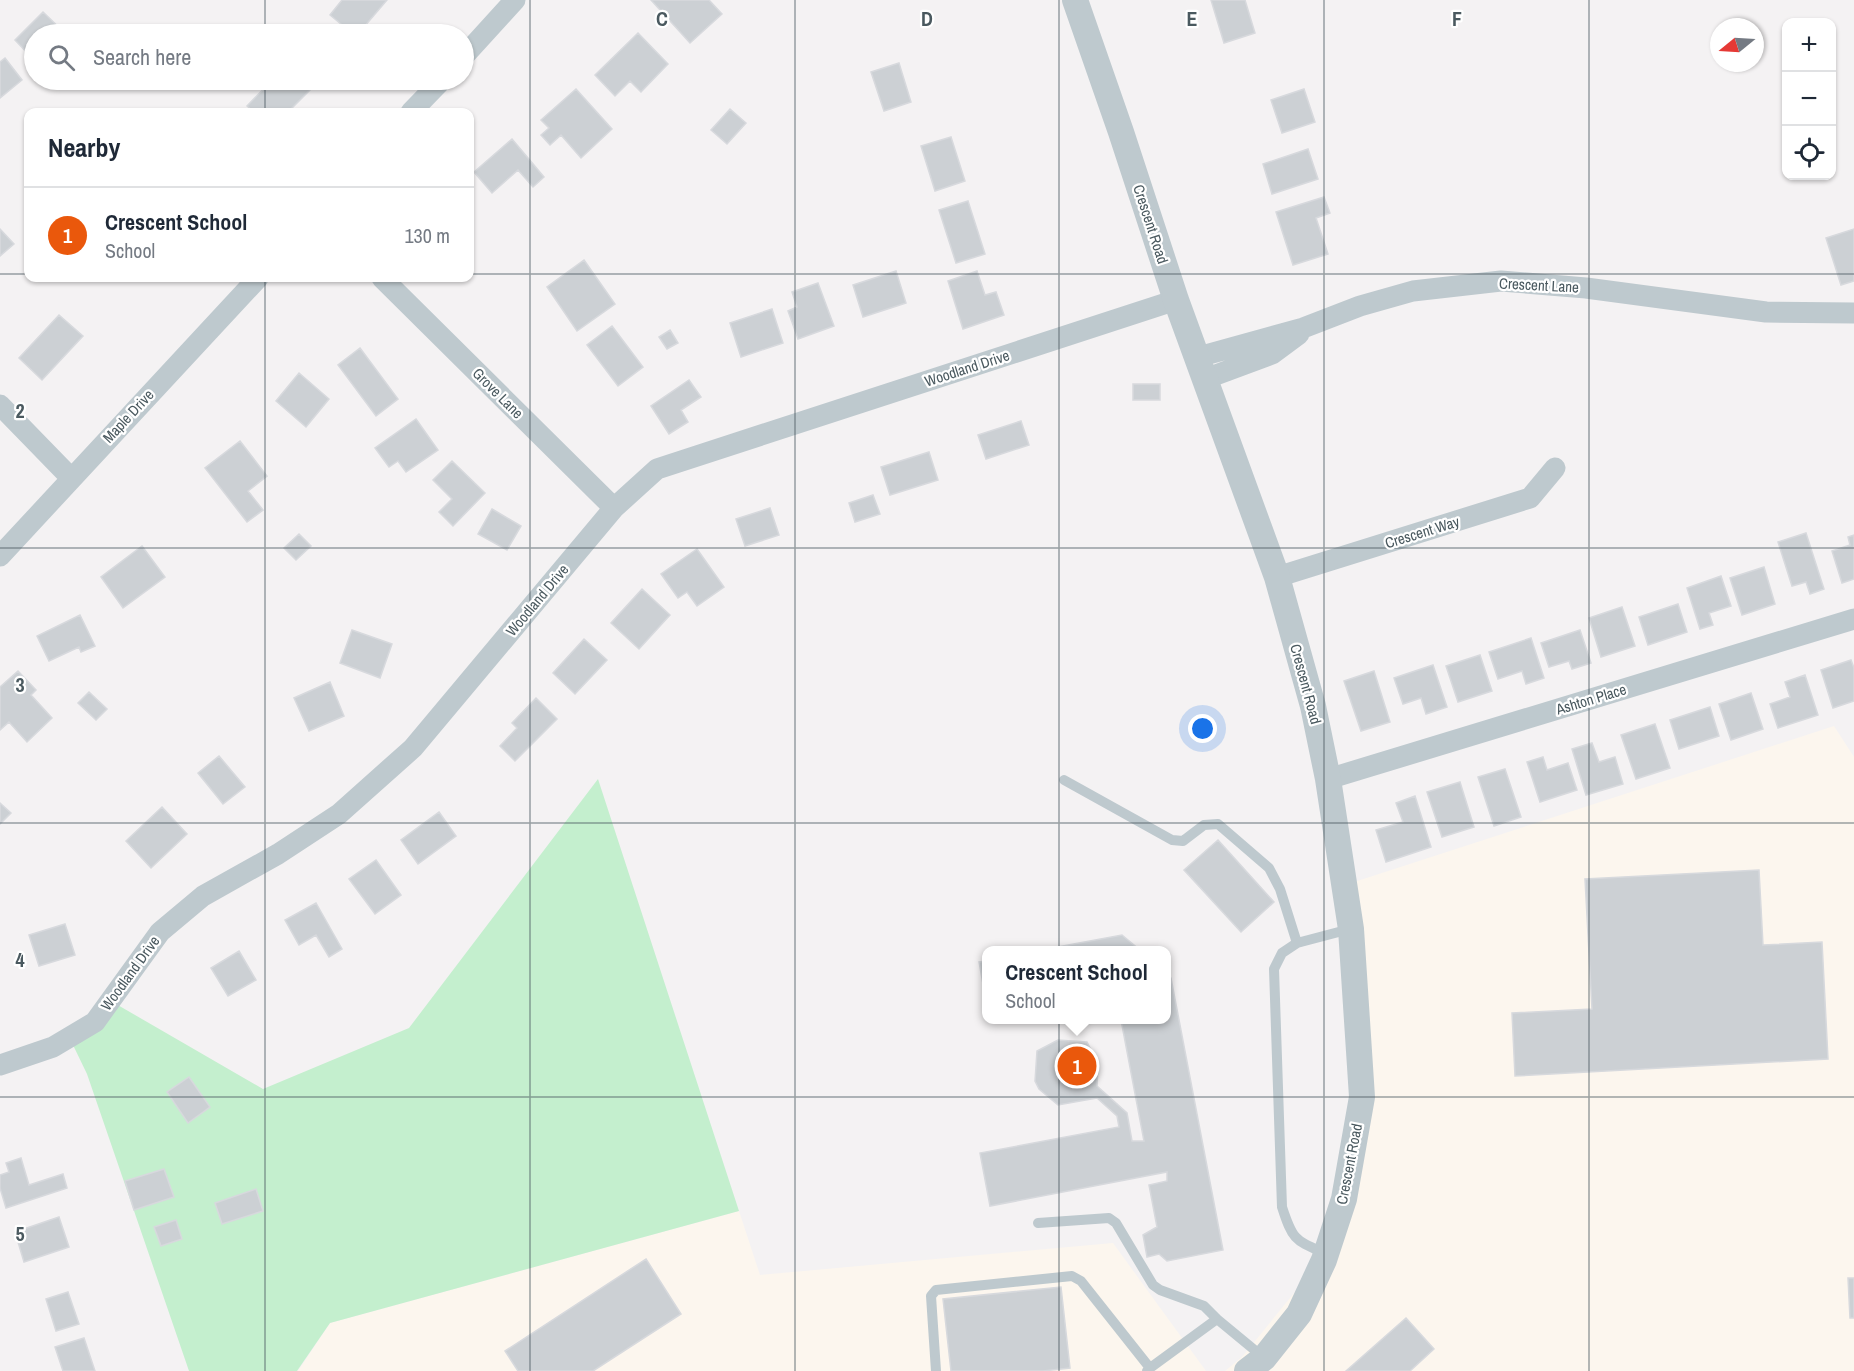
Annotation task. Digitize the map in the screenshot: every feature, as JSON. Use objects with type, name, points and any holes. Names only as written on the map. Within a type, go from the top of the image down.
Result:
[{"type":"street","points":[[474,45],[515,0]]},
{"type":"street","name":"Crescent Road","points":[[1075,0],[1176,300],[1277,577],[1313,706],[1328,779],[1351,929],[1362,1097],[1344,1199],[1326,1254],[1299,1314],[1256,1364]]},
{"type":"street","points":[[415,108],[432,90]]},
{"type":"street","name":"Crescent Lane","points":[[1202,368],[1272,354],[1315,324],[1360,306],[1413,291],[1501,281],[1586,288],[1766,312],[1854,313]]},
{"type":"street","name":"Maple Drive","points":[[0,556],[254,282]]},
{"type":"street","name":"Grove Lane","points":[[386,282],[614,508]]},
{"type":"street","name":"Woodland Drive","points":[[0,1065],[53,1047],[95,1022],[160,932],[203,896],[278,854],[339,814],[404,756],[614,508],[657,469],[1176,300]]},
{"type":"street","points":[[0,405],[71,477]]},
{"type":"street","name":"Crescent Way","points":[[1277,577],[1530,498],[1554,468]]},
{"type":"street","name":"Ashton Place","points":[[1328,779],[1854,619]]},
{"type":"lane","points":[[1064,780],[1172,840],[1184,841],[1204,825],[1218,824],[1269,868],[1280,889],[1297,943]]},
{"type":"lane","points":[[1326,1254],[1300,1242],[1295,1237],[1290,1231],[1282,1207],[1274,969],[1282,953],[1297,943],[1351,929]]},
{"type":"lane","points":[[1038,1223],[1109,1218],[1116,1223],[1153,1285],[1160,1290],[1204,1306],[1256,1364]]},
{"type":"lane","points":[[936,1371],[931,1296],[936,1290],[1072,1276],[1082,1281],[1149,1370],[1217,1319]]},
{"type":"shaded area","points":[[1834,726],[1854,757],[1854,1371],[1225,1371],[1242,1357],[1321,1260],[1357,1084],[1348,884]]},
{"type":"shaded area","points":[[739,1211],[760,1275],[1113,1243],[1206,1371],[298,1371],[330,1323]]},
{"type":"green space","points":[[598,779],[739,1211],[330,1323],[297,1371],[189,1371],[87,1074],[73,1045],[116,1004],[263,1089],[409,1028]]},
{"type":"building","points":[[342,0],[387,0],[367,24],[341,24],[330,15]]},
{"type":"building","points":[[651,0],[709,0],[722,14],[690,43]]},
{"type":"building","points":[[1211,0],[1245,0],[1255,33],[1224,43]]},
{"type":"building","points":[[43,12],[56,24],[31,24]]},
{"type":"building","points":[[24,31],[24,49],[15,40]]},
{"type":"building","points":[[638,33],[668,64],[641,92],[630,81],[615,96],[595,75]]},
{"type":"building","points":[[5,58],[22,80],[0,98],[0,62]]},
{"type":"building","points":[[899,63],[911,102],[884,111],[871,72]]},
{"type":"building","points":[[576,89],[612,129],[581,158],[561,135],[550,145],[541,135],[549,128],[541,120]]},
{"type":"building","points":[[1304,89],[1315,122],[1282,133],[1271,100]]},
{"type":"building","points":[[262,90],[310,90],[292,108],[249,108],[247,106]]},
{"type":"building","points":[[730,109],[746,123],[727,144],[711,130]]},
{"type":"building","points":[[951,137],[965,181],[935,191],[921,146]]},
{"type":"building","points":[[512,139],[544,177],[533,187],[518,170],[492,193],[474,172]]},
{"type":"building","points":[[1308,149],[1318,179],[1272,194],[1263,164]]},
{"type":"building","points":[[1324,197],[1330,213],[1316,218],[1328,254],[1293,265],[1276,212]]},
{"type":"building","points":[[968,201],[985,254],[956,263],[939,210]]},
{"type":"building","points":[[0,229],[14,244],[0,256]]},
{"type":"building","points":[[1854,229],[1854,281],[1841,285],[1826,238]]},
{"type":"building","points":[[584,260],[615,304],[577,331],[547,287]]},
{"type":"building","points":[[896,271],[906,303],[863,317],[853,285]]},
{"type":"building","points":[[977,271],[985,295],[996,292],[1004,315],[963,329],[948,281]]},
{"type":"building","points":[[818,283],[834,326],[798,339],[788,311],[797,307],[792,292]]},
{"type":"building","points":[[772,309],[783,343],[741,357],[730,323]]},
{"type":"building","points":[[59,315],[83,336],[42,380],[19,358]]},
{"type":"building","points":[[612,326],[643,367],[618,386],[587,345]]},
{"type":"building","points":[[670,330],[678,343],[667,349],[659,337]]},
{"type":"building","points":[[360,348],[398,399],[376,416],[338,365]]},
{"type":"building","points":[[299,373],[329,399],[306,427],[276,401]]},
{"type":"building","points":[[689,380],[701,397],[681,410],[688,422],[669,434],[651,406]]},
{"type":"building","points":[[1133,384],[1160,384],[1160,400],[1133,400]]},
{"type":"building","points":[[416,419],[438,450],[406,472],[398,461],[389,467],[375,448]]},
{"type":"building","points":[[1021,421],[1029,445],[986,459],[978,435]]},
{"type":"building","points":[[240,441],[267,476],[248,491],[263,510],[247,522],[205,468]]},
{"type":"building","points":[[929,452],[938,480],[890,495],[881,467]]},
{"type":"building","points":[[452,461],[485,493],[453,526],[439,512],[452,499],[433,480]]},
{"type":"building","points":[[873,495],[880,514],[855,522],[849,503]]},
{"type":"building","points":[[770,508],[779,535],[745,546],[736,519]]},
{"type":"building","points":[[492,509],[521,526],[507,550],[478,534]]},
{"type":"building","points":[[1806,533],[1824,589],[1810,594],[1806,582],[1792,586],[1778,542]]},
{"type":"building","points":[[299,534],[311,546],[296,560],[284,548]]},
{"type":"building","points":[[1854,535],[1854,579],[1842,583],[1832,551],[1850,545],[1848,537]]},
{"type":"building","points":[[142,546],[165,577],[123,608],[101,577]]},
{"type":"building","points":[[697,549],[724,587],[697,606],[687,592],[678,598],[661,574]]},
{"type":"building","points":[[1764,567],[1775,604],[1742,615],[1730,578]]},
{"type":"building","points":[[1721,576],[1731,606],[1709,613],[1713,625],[1700,629],[1687,588]]},
{"type":"building","points":[[642,589],[670,615],[639,649],[611,623]]},
{"type":"building","points":[[1678,604],[1687,632],[1648,645],[1639,617]]},
{"type":"building","points":[[1622,607],[1635,646],[1601,657],[1589,618]]},
{"type":"building","points":[[80,615],[95,646],[81,652],[79,647],[49,661],[37,636]]},
{"type":"building","points":[[352,630],[392,644],[380,678],[340,663]]},
{"type":"building","points":[[1580,630],[1591,663],[1572,669],[1569,661],[1549,667],[1541,643]]},
{"type":"building","points":[[1531,638],[1544,678],[1526,684],[1522,671],[1498,679],[1489,652]]},
{"type":"building","points":[[584,639],[607,660],[575,694],[553,673]]},
{"type":"building","points":[[1480,655],[1492,691],[1458,702],[1446,666]]},
{"type":"building","points":[[1851,660],[1854,668],[1854,701],[1833,708],[1821,670]]},
{"type":"building","points":[[1433,665],[1447,707],[1426,714],[1421,698],[1403,704],[1394,678]]},
{"type":"building","points":[[18,671],[36,690],[31,695],[52,718],[27,742],[9,722],[0,730],[0,687]]},
{"type":"building","points":[[1374,671],[1390,722],[1361,731],[1344,681]]},
{"type":"building","points":[[1805,675],[1818,715],[1778,728],[1770,704],[1790,697],[1785,682]]},
{"type":"building","points":[[330,682],[344,716],[309,731],[294,698]]},
{"type":"building","points":[[89,692],[107,709],[96,720],[78,703]]},
{"type":"building","points":[[1751,693],[1763,729],[1731,740],[1719,704]]},
{"type":"building","points":[[536,698],[557,719],[515,761],[500,746],[517,728],[512,723]]},
{"type":"building","points":[[1710,707],[1719,736],[1679,749],[1670,720]]},
{"type":"building","points":[[1655,724],[1670,768],[1636,779],[1621,735]]},
{"type":"building","points":[[1592,743],[1599,762],[1615,757],[1623,784],[1586,795],[1572,749]]},
{"type":"building","points":[[219,756],[245,787],[223,804],[198,773]]},
{"type":"building","points":[[1543,757],[1547,770],[1568,763],[1577,790],[1540,802],[1527,762]]},
{"type":"building","points":[[1505,769],[1521,817],[1494,826],[1478,777]]},
{"type":"building","points":[[1460,782],[1474,827],[1442,837],[1427,792]]},
{"type":"building","points":[[1415,796],[1431,847],[1386,862],[1376,830],[1403,822],[1396,803]]},
{"type":"building","points":[[0,803],[11,813],[0,824]]},
{"type":"building","points":[[162,807],[187,834],[151,868],[126,841]]},
{"type":"building","points":[[439,812],[456,836],[418,864],[401,840]]},
{"type":"building","points":[[1218,840],[1274,902],[1241,932],[1184,870]]},
{"type":"building","points":[[376,860],[401,895],[375,914],[349,879]]},
{"type":"building","points":[[1759,870],[1763,945],[1822,942],[1828,1059],[1515,1076],[1512,1013],[1592,1009],[1585,879]]},
{"type":"building","points":[[316,903],[342,949],[329,957],[316,935],[299,945],[285,920]]},
{"type":"building","points":[[65,924],[75,955],[39,966],[29,935]]},
{"type":"building","points":[[1122,935],[1135,946],[1063,946]]},
{"type":"building","points":[[239,951],[256,980],[228,996],[211,968]]},
{"type":"building","points":[[979,962],[982,962],[982,978]]},
{"type":"building","points":[[1171,978],[1223,1250],[1167,1261],[1159,1254],[1147,1257],[1143,1235],[1157,1227],[1149,1185],[1167,1181],[1167,1172],[990,1206],[980,1153],[1119,1127],[1117,1116],[1097,1098],[1058,1105],[1039,1089],[1035,1081],[1037,1051],[1058,1040],[1087,1042],[1098,1064],[1097,1086],[1127,1113],[1132,1141],[1144,1141],[1122,1024],[1171,1024]]},
{"type":"building","points":[[189,1077],[210,1107],[188,1123],[167,1092]]},
{"type":"building","points":[[21,1158],[29,1185],[63,1174],[67,1188],[6,1208],[0,1188],[0,1175],[9,1172],[6,1163]]},
{"type":"building","points":[[164,1169],[174,1197],[134,1210],[125,1181]]},
{"type":"building","points":[[256,1189],[263,1211],[222,1224],[215,1203]]},
{"type":"building","points":[[59,1217],[69,1247],[24,1262],[15,1232]]},
{"type":"building","points":[[176,1220],[182,1239],[161,1246],[154,1227]]},
{"type":"building","points":[[646,1259],[681,1314],[593,1371],[518,1371],[505,1351]]},
{"type":"building","points":[[1848,1278],[1854,1278],[1854,1318],[1850,1318]]},
{"type":"building","points":[[1061,1287],[1070,1368],[1043,1371],[951,1371],[943,1299]]},
{"type":"building","points":[[68,1292],[79,1324],[56,1331],[46,1299]]},
{"type":"building","points":[[1406,1318],[1434,1349],[1410,1371],[1346,1371]]},
{"type":"building","points":[[84,1338],[95,1371],[63,1371],[55,1347]]},
{"type":"place","name":"Crescent School","points":[[1077,1066]]}]
